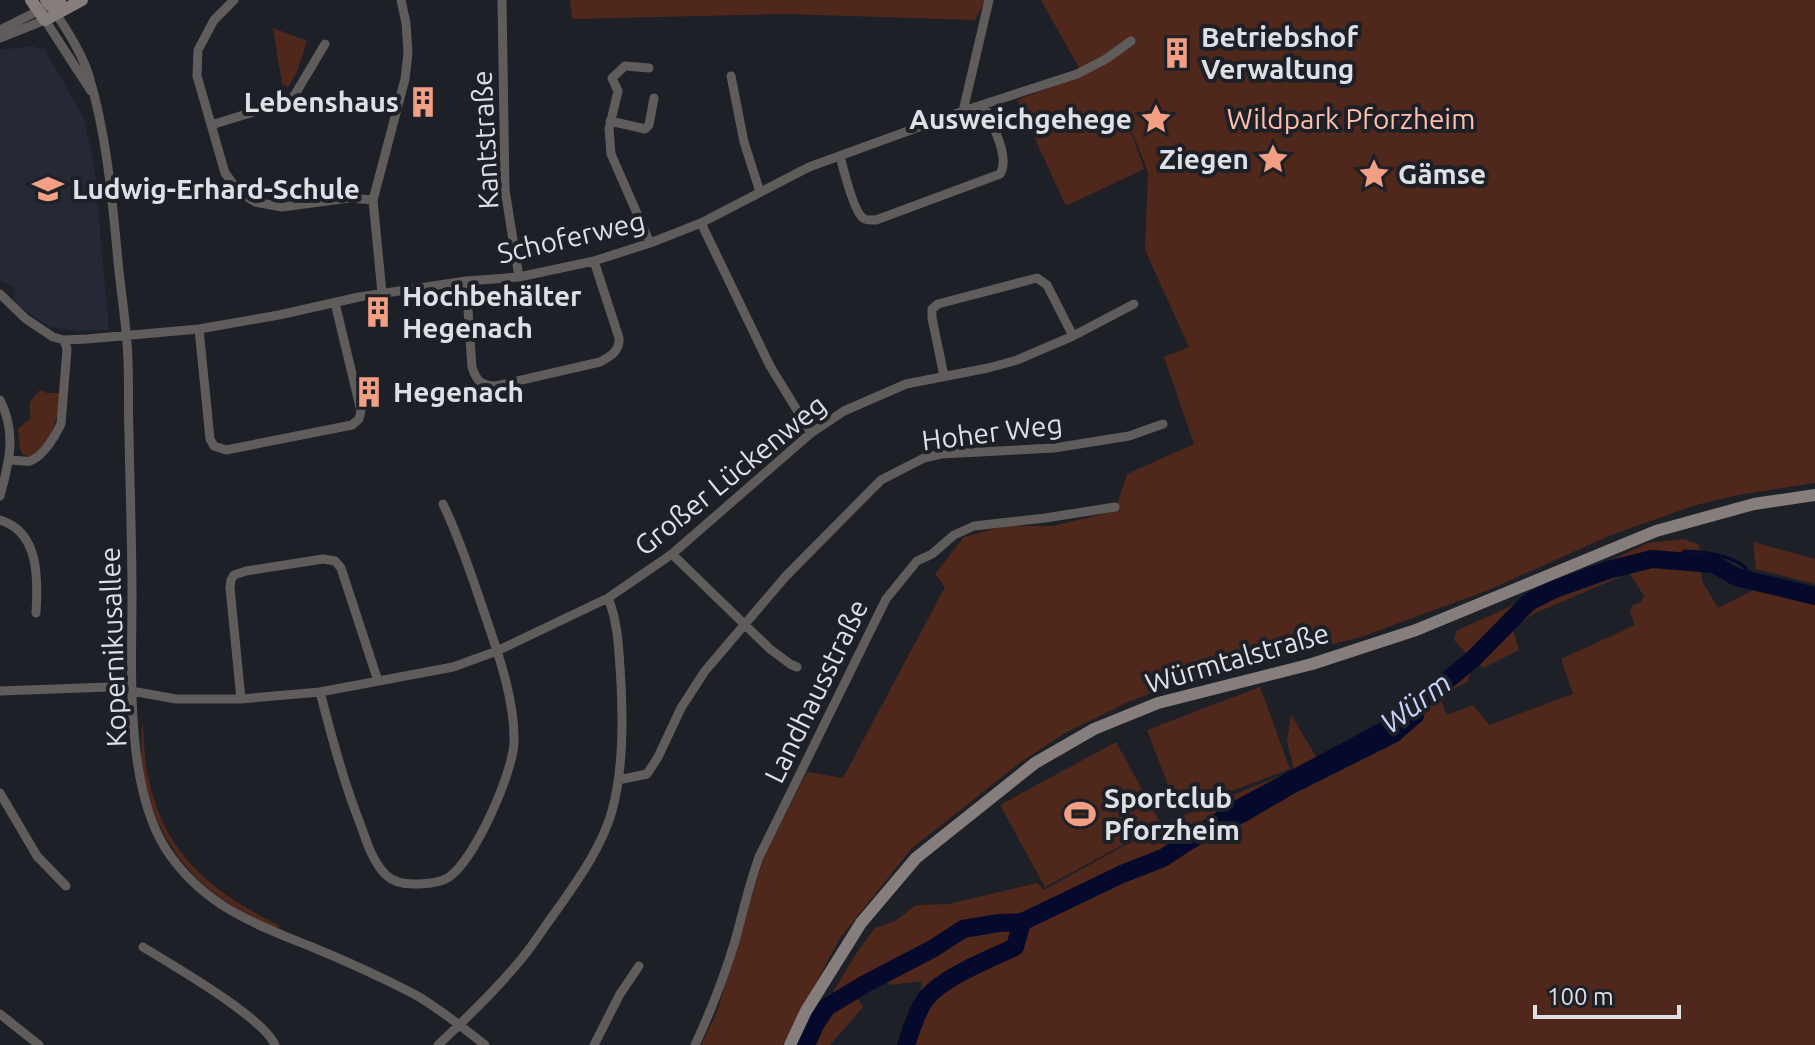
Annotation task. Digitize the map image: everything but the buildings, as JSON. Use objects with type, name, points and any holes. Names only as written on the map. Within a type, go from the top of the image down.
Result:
[{"type":"main road","points":[[47,7],[82,0]]},
{"type":"main road","name":"Würmtalstraße","points":[[790,1045],[806,1011],[861,923],[916,858],[1035,763],[1094,729],[1158,703],[1312,664],[1416,630],[1656,531],[1754,504],[1815,495]]},
{"type":"street","points":[[234,0],[214,20],[198,50],[197,76],[225,173],[240,193],[255,202],[282,207],[349,198],[373,200]]},
{"type":"street","points":[[382,293],[373,200],[408,60],[401,0]]},
{"type":"street","name":"Kantstraße","points":[[502,0],[505,190],[519,277]]},
{"type":"street","points":[[963,111],[989,0]]},
{"type":"street","points":[[0,30],[47,7]]},
{"type":"street","points":[[0,38],[47,7]]},
{"type":"street","name":"Kopernikusallee","points":[[47,7],[93,94],[106,148],[128,359],[132,691],[138,762],[149,810],[162,843],[195,884],[225,908],[251,923],[416,995],[485,1045]]},
{"type":"street","name":"Schoferweg","points":[[64,340],[199,329],[382,293],[519,277],[594,261],[701,223],[809,167],[963,111],[1077,74],[1131,41]]},
{"type":"street","points":[[211,125],[279,105],[294,96],[325,44]]},
{"type":"street","points":[[649,68],[625,66],[612,78],[618,91],[609,129],[611,154],[650,243]]},
{"type":"street","points":[[731,76],[744,142],[760,192]]},
{"type":"street","points":[[610,121],[645,129],[649,125],[654,98]]},
{"type":"street","points":[[840,156],[862,218],[876,220],[1000,174],[1005,165],[1002,151],[984,105]]},
{"type":"street","points":[[701,223],[770,366],[811,433]]},
{"type":"street","points":[[466,281],[472,367],[482,385],[496,386],[600,362],[617,350],[619,338],[594,261]]},
{"type":"street","points":[[944,376],[932,318],[932,309],[938,304],[1037,278],[1047,285],[1073,336]]},
{"type":"street","points":[[0,294],[39,329],[64,340],[67,349],[61,424],[56,435],[31,461],[10,460]]},
{"type":"street","points":[[199,329],[210,439],[214,446],[226,450],[352,425],[359,419],[361,411],[335,303]]},
{"type":"street","name":"Großer Lückenweg","points":[[0,691],[109,687],[176,699],[241,699],[320,692],[453,667],[497,651],[608,598],[672,554],[811,433],[844,411],[906,384],[1017,360],[1073,336],[1134,304]]},
{"type":"street","points":[[0,400],[11,435],[10,460],[0,496]]},
{"type":"street","name":"Hoher Weg","points":[[618,780],[647,774],[681,708],[705,671],[786,576],[881,480],[924,458],[941,454],[1054,448],[1129,436],[1163,424]]},
{"type":"street","points":[[320,692],[346,786],[379,865],[387,876],[406,884],[434,883],[448,878],[473,848],[497,800],[513,758],[513,721],[497,651],[463,551],[443,504]]},
{"type":"street","name":"Landhausstraße","points":[[695,1045],[725,970],[759,857],[891,591],[917,561],[932,554],[954,535],[974,526],[1115,507]]},
{"type":"street","points":[[0,520],[12,524],[31,548],[36,562],[36,613]]},
{"type":"street","points":[[672,554],[770,649],[797,667]]},
{"type":"street","points":[[241,699],[231,580],[234,575],[246,571],[323,559],[335,561],[341,568],[378,681]]},
{"type":"street","points":[[438,1045],[523,957],[574,886],[603,837],[618,780],[622,705],[620,659],[608,598]]},
{"type":"street","points":[[0,793],[37,856],[66,886]]},
{"type":"street","points":[[143,947],[210,989],[263,1028],[275,1045]]},
{"type":"street","points":[[594,1045],[620,994],[639,966]]},
{"type":"street","points":[[0,1014],[39,1045]]},
{"type":"shaded area","name":"Ludwig-Erhard-Schule","points":[[32,46],[45,50],[84,118],[94,165],[109,330],[77,331],[50,327],[13,299],[15,288],[0,280],[0,50]]},
{"type":"green space","points":[[570,0],[986,0],[975,20],[786,14],[572,19]]},
{"type":"green space","name":"Wildpark Pforzheim","points":[[1041,0],[1815,0],[1815,483],[1696,505],[1611,535],[1486,591],[1361,637],[1183,681],[1128,702],[1065,733],[1021,762],[911,849],[840,938],[783,1045],[701,1045],[717,1012],[764,856],[807,772],[843,778],[945,587],[935,574],[964,537],[1005,526],[1053,526],[1115,511],[1127,474],[1194,444],[1164,357],[1189,347],[1145,250],[1148,172],[1123,109],[1144,169],[1066,206],[1017,100],[1083,75]]},
{"type":"green space","points":[[273,28],[307,41],[297,72],[288,87],[282,84]]},
{"type":"green space","points":[[40,390],[60,393],[56,420],[50,436],[39,449],[31,456],[23,455],[18,429],[31,418],[30,402]]},
{"type":"green space","points":[[1684,539],[1699,545],[1702,581],[1718,608],[1759,587],[1755,572],[1815,588],[1815,1045],[902,1045],[919,1002],[922,981],[890,985],[879,973],[839,994],[833,992],[875,928],[895,921],[916,905],[949,904],[1037,883],[1044,890],[1165,823],[1294,770],[1287,741],[1291,715],[1320,763],[1373,733],[1465,662],[1470,675],[1467,682],[1440,699],[1447,715],[1473,705],[1489,725],[1573,694],[1561,659],[1635,625],[1630,613],[1632,606],[1641,602],[1644,596],[1629,573],[1533,614],[1513,629],[1519,650],[1483,668],[1454,640],[1456,631],[1648,543]]},
{"type":"green space","points":[[1753,542],[1815,559],[1815,584],[1756,569]]},
{"type":"green space","name":"Sportclub Pforzheim","points":[[1260,687],[1290,769],[1178,811],[1147,730]]},
{"type":"green space","points":[[143,721],[147,770],[156,805],[179,850],[213,885],[280,926],[278,929],[218,896],[199,880],[168,841],[148,795],[141,746]]},
{"type":"green space","name":"Sportclub Pforzheim","points":[[1116,742],[1161,824],[1045,887],[1000,805]]},
{"type":"green space","points":[[854,994],[863,1007],[830,1045],[810,1045],[828,1016]]},
{"type":"waterway","points":[[1675,560],[1684,551],[1724,556],[1745,567],[1745,579]]},
{"type":"waterway","name":"Würm","points":[[806,1045],[827,1007],[963,929],[1022,922],[1163,858],[1236,810],[1387,729],[1472,660],[1529,602],[1555,589],[1608,570],[1652,559],[1714,564],[1736,577],[1815,596]]},
{"type":"waterway","points":[[1163,858],[1396,737],[1419,717]]},
{"type":"waterway","name":"Würm","points":[[906,1045],[918,1013],[930,994],[965,970],[1015,947],[1022,922]]},
{"type":"place","name":"Betriebshof Verwaltung","points":[[1177,53]]},
{"type":"place","name":"Lebenshaus","points":[[423,102]]},
{"type":"place","name":"Ausweichgehege","points":[[1156,119]]},
{"type":"place","name":"Ziegen","points":[[1273,159]]},
{"type":"place","name":"Gämse","points":[[1374,174]]},
{"type":"place","name":"Ludwig-Erhard-Schule","points":[[48,189]]},
{"type":"place","name":"Hochbehälter Hegenach","points":[[378,312]]},
{"type":"place","name":"Hegenach","points":[[369,392]]},
{"type":"place","name":"Sportclub Pforzheim","points":[[1080,814]]}]
